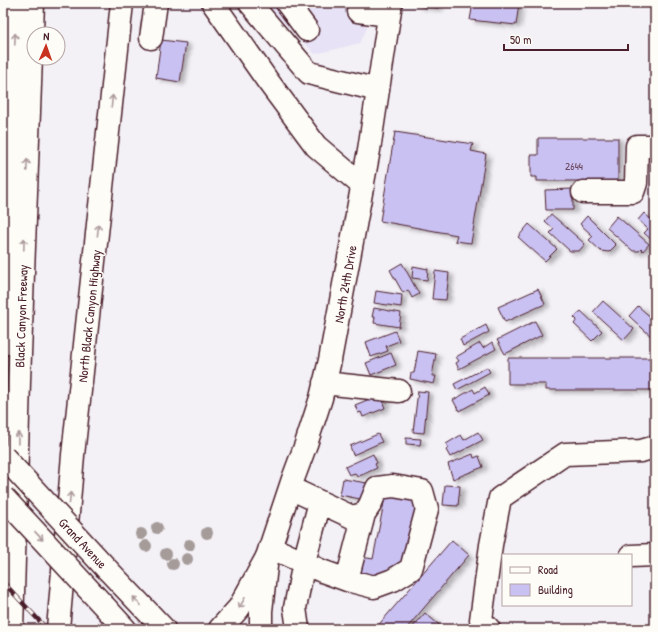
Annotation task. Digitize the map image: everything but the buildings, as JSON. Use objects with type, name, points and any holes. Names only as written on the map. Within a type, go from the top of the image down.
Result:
[{"type":"main road","points":[[3,344],[17,3]]},
{"type":"main road","name":"Black Canyon Freeway","points":[[12,629],[19,381],[33,3]]},
{"type":"main road","name":"North Black Canyon Highway","points":[[59,626],[73,455],[122,3]]},
{"type":"main road","points":[[151,38],[156,3]]},
{"type":"main road","points":[[213,3],[316,146],[363,186]]},
{"type":"main road","points":[[250,3],[308,73],[378,90]]},
{"type":"main road","points":[[287,3],[307,30]]},
{"type":"main road","points":[[358,11],[390,9]]},
{"type":"main road","name":"North 24th Drive","points":[[269,552],[321,398],[337,326],[363,186],[390,9]]},
{"type":"main road","points":[[583,192],[633,192],[636,183],[637,146],[655,146]]},
{"type":"main road","points":[[324,383],[399,391]]},
{"type":"main road","points":[[489,629],[481,620],[491,545],[500,498],[565,454],[641,451],[655,447]]},
{"type":"main road","name":"Grand Avenue","points":[[3,456],[164,629]]},
{"type":"main road","points":[[269,552],[304,562],[322,571],[347,580],[374,587],[393,580],[411,569],[427,510],[422,491],[393,486],[377,488],[370,505],[364,514],[347,580]]},
{"type":"main road","points":[[290,488],[352,517],[364,514]]},
{"type":"main road","name":"Grand Avenue","points":[[3,497],[125,629]]},
{"type":"main road","points":[[298,629],[295,608],[304,562],[320,502]]},
{"type":"main road","points":[[220,629],[239,608],[269,552]]},
{"type":"main road","points":[[261,629],[261,611],[269,552]]},
{"type":"main road","points":[[632,556],[655,555]]},
{"type":"shaded area","points":[[265,3],[370,3],[367,28],[360,43],[315,54]]},
{"type":"railway","points":[[3,582],[47,629]]}]
